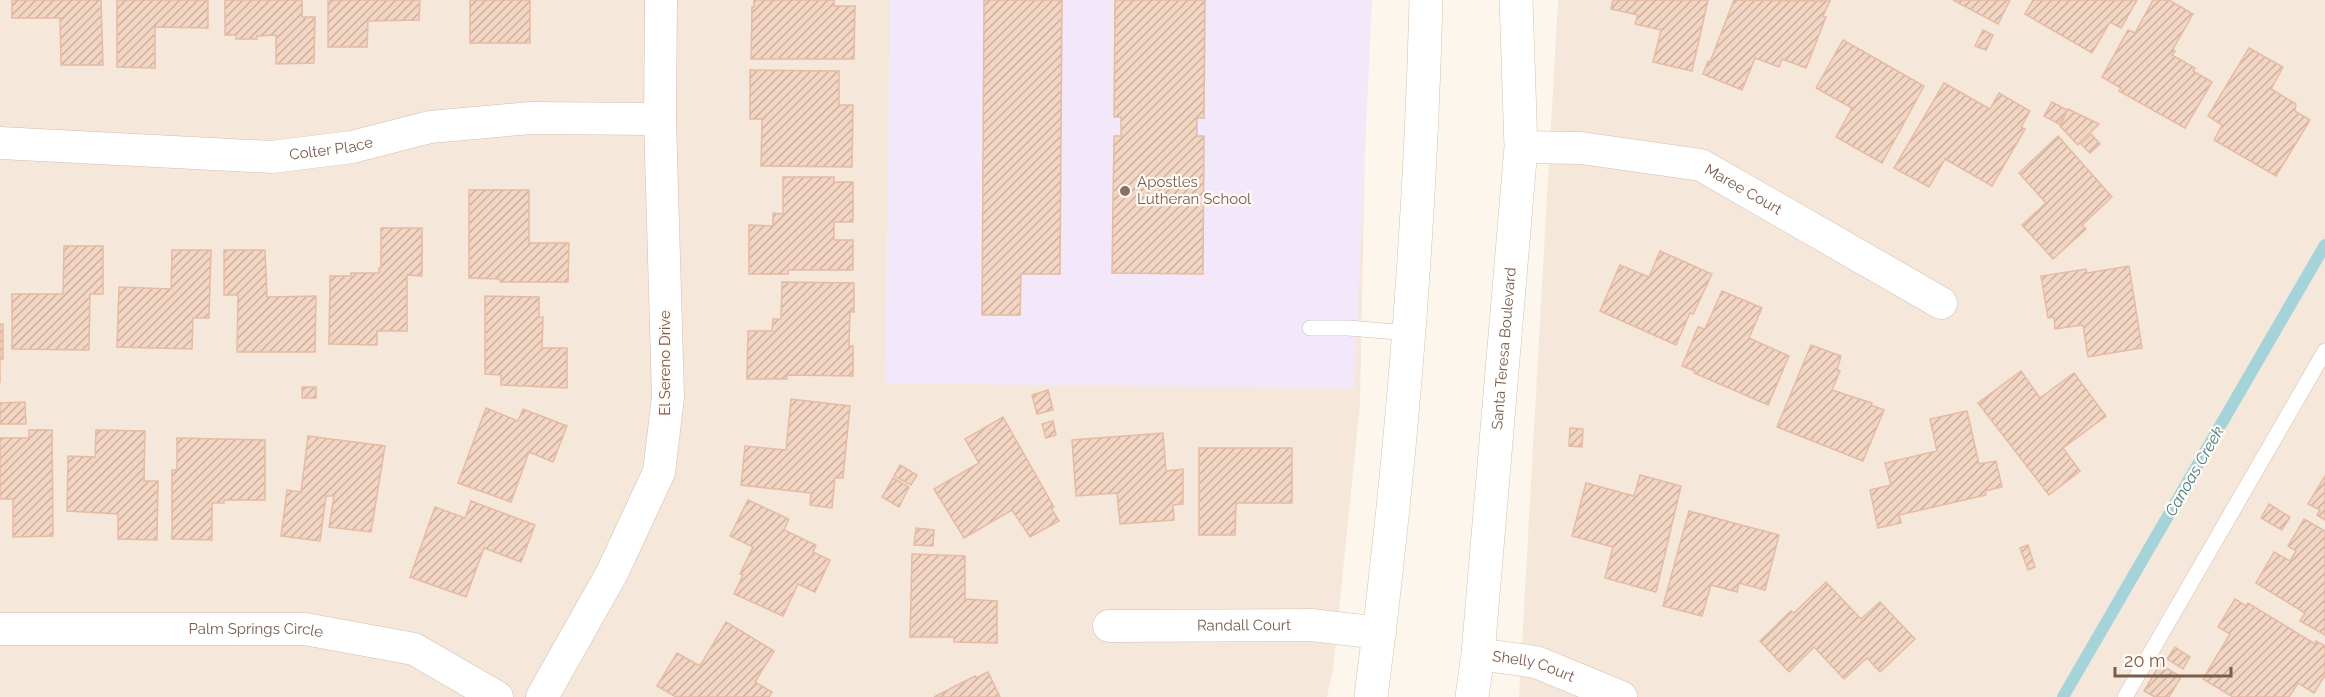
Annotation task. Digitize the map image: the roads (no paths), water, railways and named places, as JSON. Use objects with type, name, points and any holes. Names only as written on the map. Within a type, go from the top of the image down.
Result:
[{"type":"main road","points":[[1371,697],[1395,492],[1409,333],[1423,100],[1426,0]]},
{"type":"main road","name":"Santa Teresa Boulevard","points":[[1472,697],[1478,654],[1521,147],[1516,0]]},
{"type":"street","name":"El Sereno Drive","points":[[542,697],[612,573],[659,472],[668,397],[660,119],[661,0]]},
{"type":"street","name":"Colter Place","points":[[0,143],[272,157],[352,147],[430,127],[531,118],[660,119]]},
{"type":"street","name":"Maree Court","points":[[1521,147],[1581,148],[1701,165],[1941,303]]},
{"type":"street","name":"Randall Court","points":[[1109,626],[1311,624],[1380,633]]},
{"type":"street","name":"Palm Springs Circle","points":[[0,629],[305,628],[414,649],[497,697]]},
{"type":"street","name":"Shelly Court","points":[[1478,654],[1534,662],[1621,697]]},
{"type":"lane","points":[[1310,328],[1348,328],[1409,333]]},
{"type":"lane","points":[[2124,697],[2325,351]]},
{"type":"waterway","name":"Canoas Creek","points":[[2063,697],[2325,245]]},
{"type":"place","name":"Apostles Lutheran School","points":[[1125,191]]}]
